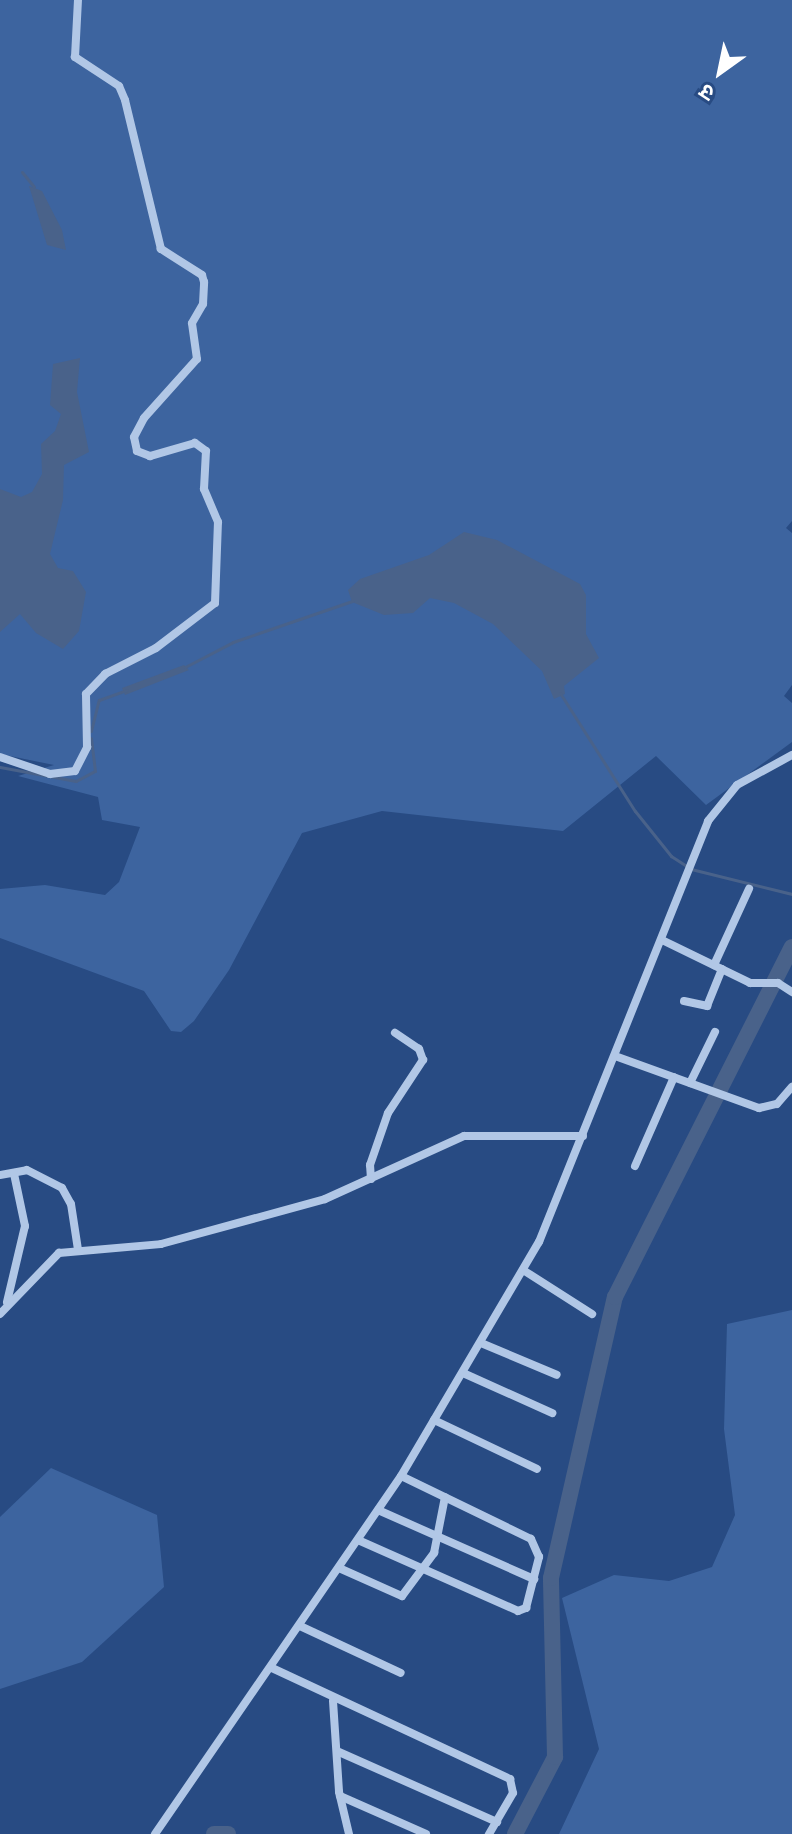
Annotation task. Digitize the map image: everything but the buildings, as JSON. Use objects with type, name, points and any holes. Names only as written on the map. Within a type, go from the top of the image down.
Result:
[{"type":"street","points":[[0,757],[50,774],[75,771],[87,747],[86,694],[105,674],[156,648],[215,603],[218,522],[204,490],[206,451],[195,443],[150,456],[137,451],[134,437],[144,418],[197,359],[192,323],[203,304],[204,282],[202,275],[161,249],[119,86],[75,57],[78,0]]},
{"type":"street","points":[[155,1834],[272,1668],[401,1476],[523,1270],[549,1222],[708,821],[726,795],[755,773],[792,755]]},
{"type":"street","points":[[684,1001],[707,1006],[718,967],[749,889]]},
{"type":"street","points":[[662,940],[718,967],[763,983],[778,983],[792,992]]},
{"type":"street","points":[[695,1085],[715,1032]]},
{"type":"street","points":[[371,1179],[370,1165],[388,1113],[423,1060],[419,1049],[395,1033]]},
{"type":"street","points":[[615,1056],[764,1109],[777,1104],[792,1088]]},
{"type":"street","points":[[635,1166],[674,1077]]},
{"type":"street","points":[[0,1314],[51,1257],[78,1250],[161,1244],[325,1199],[473,1134],[583,1136]]},
{"type":"street","points":[[0,1175],[27,1170],[62,1188],[71,1204],[78,1250]]},
{"type":"street","points":[[6,1306],[25,1226],[14,1174]]},
{"type":"street","points":[[523,1270],[592,1314]]},
{"type":"street","points":[[481,1343],[557,1375]]},
{"type":"street","points":[[463,1373],[552,1413]]},
{"type":"street","points":[[434,1420],[537,1469]]},
{"type":"street","points":[[358,1540],[521,1612],[534,1579],[539,1553],[531,1539],[401,1476]]},
{"type":"street","points":[[339,1568],[400,1597],[423,1569],[437,1537],[445,1497]]},
{"type":"street","points":[[378,1510],[534,1579]]},
{"type":"street","points":[[300,1626],[401,1673]]},
{"type":"street","points":[[272,1668],[333,1701],[510,1779],[514,1791],[489,1834]]},
{"type":"street","points":[[333,1701],[340,1796],[349,1834]]},
{"type":"street","points":[[339,1752],[497,1822]]},
{"type":"street","points":[[340,1796],[426,1834]]},
{"type":"shaded area","points":[[0,0],[792,0],[792,521],[786,528],[792,533],[792,685],[784,696],[792,703],[792,742],[706,805],[656,756],[563,831],[382,811],[302,833],[229,970],[194,1021],[181,1032],[171,1031],[144,991],[0,938],[0,889],[45,885],[105,895],[119,882],[140,827],[102,820],[98,797],[18,776],[54,765],[0,754]]},
{"type":"shaded area","points":[[29,186],[42,191],[62,230],[66,250],[47,245]]},
{"type":"shaded area","points":[[80,358],[77,392],[89,452],[64,465],[63,500],[50,554],[58,568],[73,571],[86,592],[79,631],[63,649],[36,633],[20,614],[0,632],[0,489],[21,497],[32,492],[42,474],[41,444],[55,431],[61,414],[50,405],[53,364]]},
{"type":"shaded area","points":[[464,532],[497,540],[580,584],[586,595],[586,634],[599,658],[564,686],[565,694],[554,699],[542,671],[493,624],[454,603],[430,598],[413,613],[384,615],[352,602],[348,590],[360,579],[429,555]]},
{"type":"shaded area","points":[[184,665],[189,670],[125,695],[122,688]]},
{"type":"shaded area","points":[[792,1310],[792,1834],[559,1834],[599,1749],[562,1598],[614,1575],[669,1581],[712,1567],[735,1515],[724,1429],[727,1324]]},
{"type":"shaded area","points":[[51,1468],[157,1515],[164,1587],[82,1662],[0,1689],[0,1517]]},
{"type":"waterway","points":[[22,172],[34,187]]},
{"type":"waterway","points":[[185,667],[233,642],[352,601]]},
{"type":"waterway","points":[[91,731],[99,700],[126,690]]},
{"type":"waterway","points":[[560,693],[635,811],[671,856],[691,869],[792,894]]},
{"type":"waterway","points":[[0,767],[76,781],[95,771],[91,738]]},
{"type":"waterway","points":[[515,1834],[555,1757],[551,1578],[615,1297],[792,947]]},
{"type":"waterway","points":[[214,1834],[228,1834]]}]
